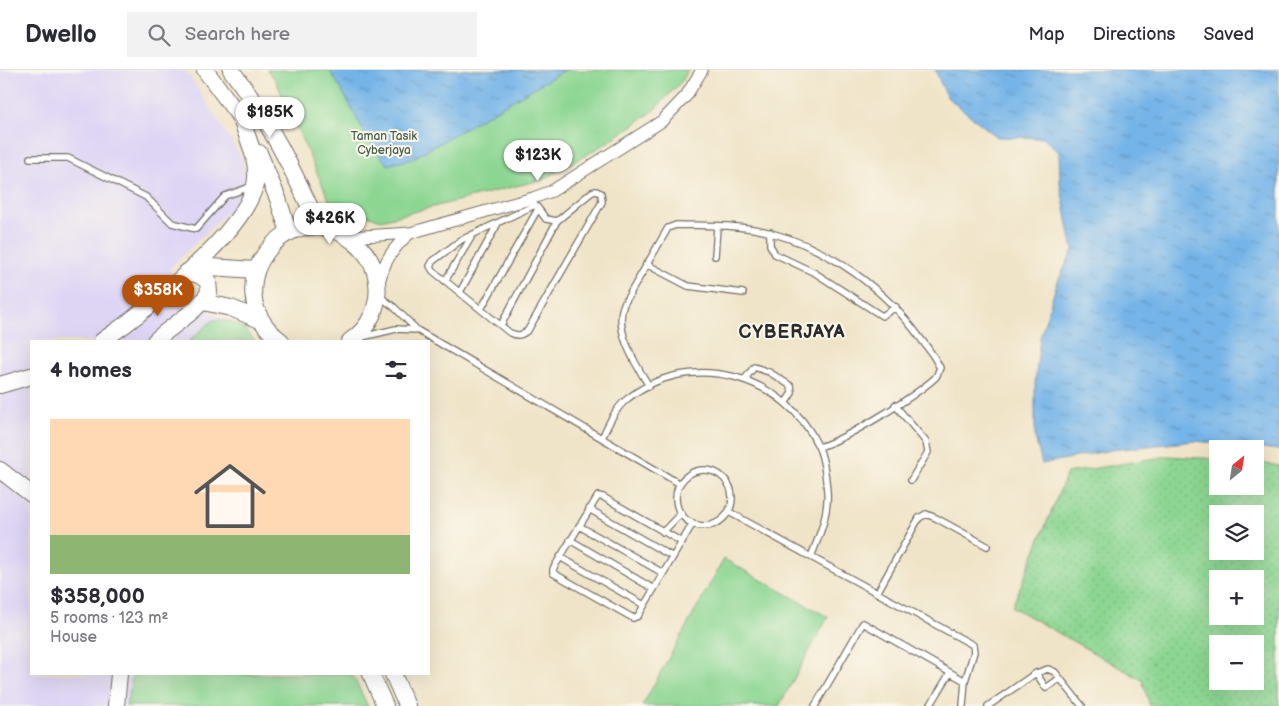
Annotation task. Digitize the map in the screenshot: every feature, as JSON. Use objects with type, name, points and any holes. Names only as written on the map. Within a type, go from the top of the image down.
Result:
[{"type":"main road","points":[[205,70],[250,132],[278,198],[289,233]]},
{"type":"main road","points":[[231,70],[266,121],[292,168],[319,227]]},
{"type":"main road","points":[[114,338],[191,269],[238,219],[250,198],[255,186],[255,161],[240,116]]},
{"type":"main road","points":[[280,340],[271,334],[260,320],[254,304],[252,287],[255,270],[263,254],[274,242],[289,233],[304,228],[319,227],[334,230],[348,237],[361,247],[370,260],[376,274],[378,292],[371,319],[353,340]]},
{"type":"main road","points":[[191,269],[255,270]]},
{"type":"main road","points":[[156,340],[203,302],[209,292],[208,281],[191,269]]},
{"type":"main road","points":[[203,302],[231,308],[260,320]]},
{"type":"main road","points":[[0,385],[30,376]]},
{"type":"main road","points":[[1,471],[30,493]]},
{"type":"main road","points":[[116,706],[119,675]]},
{"type":"main road","points":[[372,675],[385,706]]},
{"type":"main road","points":[[393,675],[407,706]]},
{"type":"street","points":[[348,237],[410,233],[536,204],[552,191],[662,121],[686,96],[702,70]]},
{"type":"street","points":[[378,292],[382,268],[393,248],[410,233]]},
{"type":"lane","points":[[30,158],[68,158],[146,197],[172,223],[196,229],[225,196],[255,186]]},
{"type":"lane","points":[[501,325],[557,221],[592,192],[601,193],[602,202],[528,330],[518,336],[510,333],[433,271],[430,266],[449,247],[497,225],[536,204]]},
{"type":"lane","points":[[536,204],[546,219],[557,221]]},
{"type":"lane","points":[[481,309],[536,204]]},
{"type":"lane","points":[[460,292],[497,225]]},
{"type":"lane","points":[[649,386],[624,335],[620,318],[624,304],[668,228],[676,225],[770,232],[826,256],[862,278],[896,307],[923,340],[940,368],[937,376],[895,405],[833,443],[819,447]]},
{"type":"lane","points":[[715,256],[717,227]]},
{"type":"lane","points":[[770,232],[770,245],[775,254],[815,274],[882,316],[896,307]]},
{"type":"lane","points":[[445,281],[473,235]]},
{"type":"lane","points":[[646,264],[688,286],[743,293]]},
{"type":"lane","points":[[378,292],[417,330],[562,413],[680,484]]},
{"type":"lane","points":[[353,340],[396,329],[417,330]]},
{"type":"lane","points":[[745,379],[754,367],[777,376],[792,389],[786,402]]},
{"type":"lane","points":[[602,438],[625,401],[649,386],[675,376],[696,372],[715,372],[745,379],[786,402],[819,447],[827,492],[826,513],[810,557]]},
{"type":"lane","points":[[895,405],[926,442],[928,452],[912,480]]},
{"type":"lane","points":[[694,471],[714,471],[723,476],[732,493],[729,512],[725,517],[713,524],[693,523],[681,513],[676,498],[680,484],[694,471]]},
{"type":"lane","points":[[682,542],[603,497],[598,496],[560,557],[553,569],[553,573],[627,617],[633,618],[638,616],[644,605],[654,589],[663,573],[682,542],[693,523]]},
{"type":"lane","points":[[589,509],[673,557]]},
{"type":"lane","points":[[729,512],[973,645],[974,652],[965,681],[963,706]]},
{"type":"lane","points":[[664,532],[681,513]]},
{"type":"lane","points":[[877,593],[919,518],[926,514],[987,546]]},
{"type":"lane","points":[[579,526],[663,573]]},
{"type":"lane","points":[[570,540],[654,589]]},
{"type":"lane","points":[[560,557],[644,605]]},
{"type":"lane","points":[[815,706],[863,623],[965,681]]},
{"type":"lane","points":[[988,706],[1036,673],[1048,669],[1055,672],[1082,706]]},
{"type":"lane","points":[[930,706],[950,672]]},
{"type":"lane","points":[[1036,673],[1046,688],[1060,679]]},
{"type":"shaded area","points":[[0,70],[183,70],[191,78],[243,160],[245,183],[239,198],[230,209],[169,269],[211,313],[243,327],[254,340],[30,340],[30,675],[352,675],[368,706],[0,706]]},
{"type":"green space","name":"Taman Tasik Cyberjaya","points":[[267,70],[688,70],[683,80],[652,112],[605,144],[544,179],[381,220],[330,202],[275,79]]},
{"type":"green space","points":[[213,320],[220,320],[237,324],[254,340],[190,340]]},
{"type":"green space","points":[[1168,456],[1209,459],[1209,495],[1264,495],[1264,464],[1279,466],[1279,706],[1150,706],[1142,680],[1012,607],[1067,473]]},
{"type":"green space","points":[[724,559],[828,617],[779,706],[642,706]]},
{"type":"green space","points":[[133,675],[352,675],[368,706],[126,706]]},
{"type":"water","points":[[329,70],[565,70],[412,159],[388,165],[371,143]]},
{"type":"water","points":[[935,70],[1279,70],[1279,450],[1264,448],[1264,440],[1209,440],[1209,442],[1195,441],[1111,450],[1042,464],[1035,437],[1035,384],[1040,338],[1057,283],[1073,250],[1060,184],[1059,152],[1043,138],[997,137],[947,97]]},
{"type":"district","name":"CYBERJAYA","points":[[792,332]]}]
